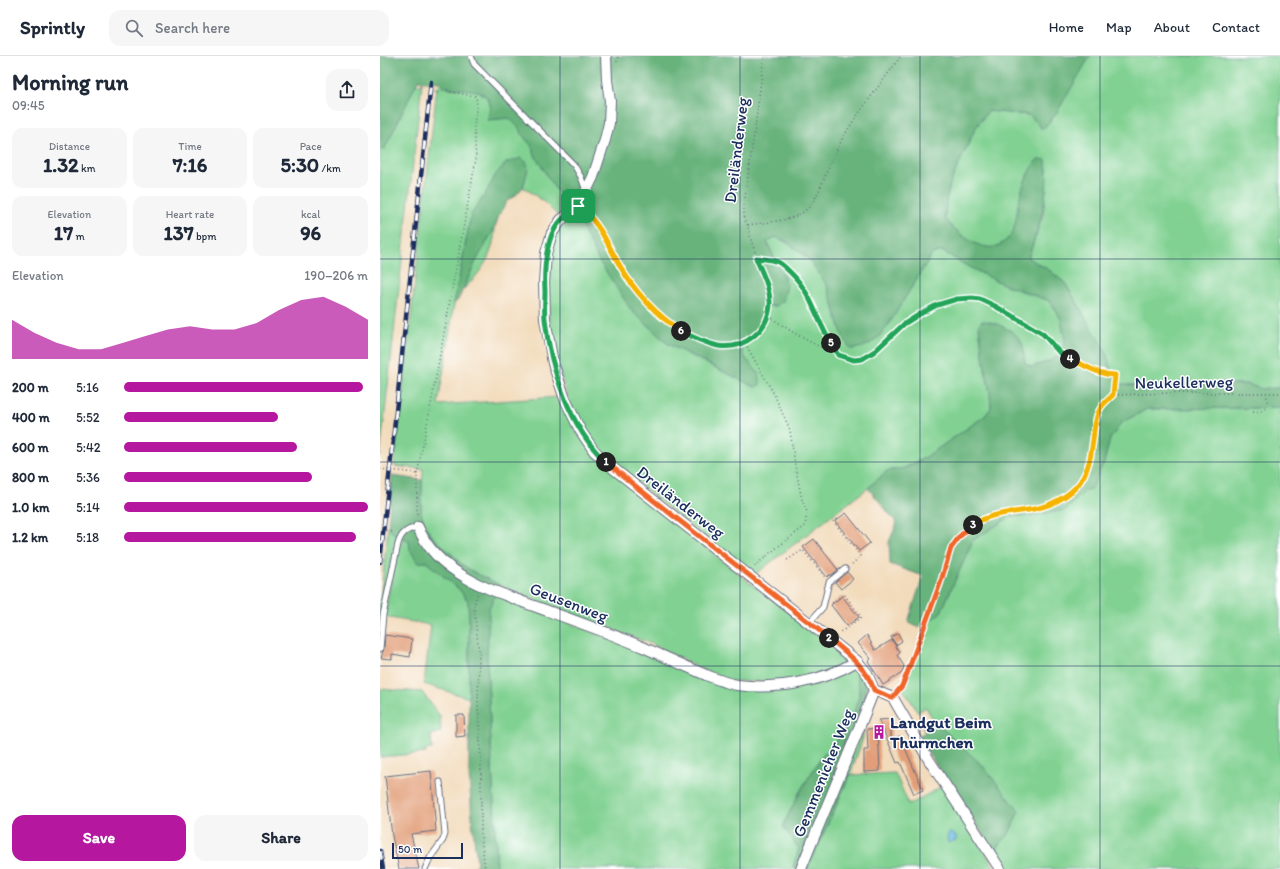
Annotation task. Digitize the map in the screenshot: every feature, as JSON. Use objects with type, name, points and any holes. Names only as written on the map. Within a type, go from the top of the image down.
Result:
[{"type":"street","points":[[578,206],[600,159],[608,123],[610,101],[606,56]]},
{"type":"street","name":"Dreiländerweg","points":[[578,206],[561,220],[552,233],[546,253],[544,283],[545,319],[553,363],[565,399],[580,430],[594,450],[614,470],[857,661],[866,673],[874,690]]},
{"type":"street","name":"Geusenweg","points":[[418,527],[430,549],[440,560],[466,578],[508,596],[645,648],[722,681],[736,685],[754,687],[791,684],[827,675],[846,668],[857,661]]},
{"type":"street","points":[[874,690],[892,698],[926,755],[1000,869]]},
{"type":"street","name":"Gemmenicher Weg","points":[[801,869],[856,738],[874,690]]},
{"type":"lane","points":[[471,56],[474,64],[574,165],[581,176],[586,191]]},
{"type":"lane","points":[[380,649],[383,615],[398,544],[403,533],[410,528],[418,527]]},
{"type":"lane","points":[[809,623],[823,607],[829,582],[845,569]]},
{"type":"lane","points":[[425,869],[430,858],[443,840],[444,834],[440,782]]},
{"type":"path","name":"Dreiländerweg","points":[[745,343],[760,331],[768,315],[770,304],[768,290],[749,236],[748,226],[744,219],[745,194],[764,56]]},
{"type":"path","points":[[748,226],[790,218],[802,212],[811,204],[817,195],[838,148],[852,124],[901,56]]},
{"type":"path","points":[[418,527],[416,496],[417,474],[476,159],[474,127],[477,101],[475,96],[440,90],[439,93],[433,92]]},
{"type":"path","points":[[578,206],[592,217],[628,278],[663,318],[683,332],[708,343],[720,346],[745,343],[774,394],[790,430],[802,500],[807,512],[805,526],[746,574]]},
{"type":"path","points":[[756,258],[777,262],[799,282],[809,297],[826,336],[838,355]]},
{"type":"path","points":[[768,315],[801,337],[838,355],[854,360],[862,359],[875,351],[904,324],[937,305],[957,299],[980,299],[1043,334],[1059,352],[1069,359],[1099,373],[1115,375],[1113,395]]},
{"type":"path","name":"Neukellerweg","points":[[892,698],[902,686],[941,581],[948,555],[955,542],[978,521],[991,515],[1036,509],[1059,500],[1078,486],[1089,464],[1096,420],[1099,411],[1104,403],[1113,395],[1170,393],[1280,393]]},
{"type":"path","points":[[1253,412],[1262,412],[1265,410],[1267,404],[1267,394]]},
{"type":"path","points":[[380,469],[417,474]]},
{"type":"path","points":[[833,521],[861,556],[845,569]]},
{"type":"path","points":[[787,560],[803,550],[829,582]]},
{"type":"path","points":[[823,607],[827,606],[844,594],[861,617],[831,640]]},
{"type":"path","points":[[475,599],[474,606],[479,653],[478,704],[481,761],[481,837],[485,869]]},
{"type":"green space","points":[[380,56],[1090,56],[1056,114],[1042,130],[1038,123],[1029,115],[988,111],[976,127],[951,181],[946,201],[945,218],[958,232],[981,246],[994,247],[999,245],[1006,240],[1013,230],[1019,200],[1028,173],[1038,159],[1046,160],[1047,173],[1043,210],[1028,258],[1049,270],[1065,283],[1106,352],[1113,378],[1121,384],[1132,385],[1246,384],[1262,389],[1280,388],[1280,407],[1147,409],[1121,423],[1110,439],[1104,462],[1092,488],[1085,491],[1066,510],[1031,516],[1011,516],[973,540],[941,612],[930,621],[924,621],[919,628],[908,622],[923,576],[890,564],[889,542],[897,523],[868,488],[887,471],[905,468],[926,457],[985,416],[991,408],[990,392],[979,327],[981,321],[991,322],[1003,327],[1018,337],[1023,345],[1025,363],[1031,367],[1048,362],[1061,354],[1065,339],[1060,317],[1050,301],[1003,284],[969,267],[942,251],[932,254],[887,327],[879,336],[867,345],[850,349],[842,334],[827,285],[808,258],[786,241],[775,237],[767,242],[787,285],[783,301],[776,306],[768,306],[765,318],[759,327],[752,335],[742,342],[742,352],[744,356],[759,375],[760,385],[755,387],[668,344],[631,310],[598,259],[572,205],[560,195],[552,184],[536,157],[531,145],[519,128],[509,118],[488,120],[490,104],[488,98],[484,94],[472,90],[446,87],[438,81],[430,82],[418,80],[384,150],[380,149]]},
{"type":"green space","points":[[1090,56],[1280,56],[1280,388],[1262,389],[1246,384],[1132,385],[1121,384],[1113,378],[1089,325],[1065,283],[1049,270],[1028,258],[1043,215],[1047,168],[1019,201],[1016,225],[1011,236],[994,248],[981,247],[971,242],[951,226],[945,218],[946,201],[951,181],[976,127],[988,111],[1029,115],[1038,123],[1042,130],[1056,113]]},
{"type":"green space","points":[[416,83],[419,86],[422,83],[380,456],[380,149],[384,150]]},
{"type":"green space","points":[[440,84],[449,88],[473,89],[486,96],[490,105],[488,120],[509,118],[519,128],[531,145],[536,157],[552,184],[560,195],[572,205],[559,217],[542,200],[523,187],[525,180],[484,196],[471,215],[454,304],[438,405],[559,397],[577,434],[673,521],[749,582],[850,659],[847,663],[823,673],[787,682],[729,681],[701,669],[652,644],[546,605],[477,574],[464,566],[433,537],[425,526],[421,512],[423,469],[394,466],[437,87]]},
{"type":"green space","points":[[521,158],[527,163],[528,169],[523,187],[517,194],[507,201],[458,300],[454,304],[471,215],[484,196],[496,174],[506,163]]},
{"type":"green space","points":[[576,212],[598,259],[632,310],[668,344],[738,379],[760,376],[744,356],[742,342],[750,336],[758,326],[767,311],[768,306],[776,306],[783,301],[787,285],[767,242],[775,237],[791,245],[811,262],[828,288],[837,320],[878,338],[887,327],[932,254],[942,251],[969,267],[1003,284],[1050,301],[1060,317],[1065,339],[1061,354],[1048,362],[1031,367],[1025,363],[1010,330],[986,321],[979,327],[990,392],[991,408],[985,416],[926,457],[904,468],[887,471],[868,488],[754,575],[677,515],[617,465],[597,447],[582,429],[568,397],[556,362],[549,319],[549,254],[554,235],[565,219]]},
{"type":"green space","points":[[495,227],[492,246],[486,262],[463,290],[475,263]]},
{"type":"green space","points":[[1280,407],[1280,869],[1006,869],[994,851],[1009,834],[957,742],[933,720],[926,707],[918,712],[903,689],[930,621],[941,612],[973,540],[1011,516],[1031,516],[1066,510],[1085,491],[1104,462],[1110,439],[1121,423],[1147,409]]},
{"type":"green space","points":[[392,476],[422,480],[421,512],[425,526],[433,537],[464,566],[500,585],[489,608],[487,659],[497,869],[469,869],[475,867],[477,863],[469,773],[468,601],[459,589],[426,562],[418,562],[410,550],[409,541],[398,537],[388,528]]},
{"type":"green space","points":[[388,528],[398,537],[392,557],[380,617],[380,605]]},
{"type":"green space","points":[[403,538],[409,541],[410,550],[418,562],[426,562],[459,589],[468,601],[469,698],[424,684],[431,625],[384,617],[396,557]]},
{"type":"green space","points":[[496,594],[729,686],[825,681],[853,669],[856,670],[859,680],[859,696],[850,723],[821,758],[800,791],[783,826],[799,849],[792,869],[497,869],[487,659],[489,608]]},
{"type":"green space","points":[[856,670],[864,678],[867,684],[867,691],[861,712],[839,767],[850,775],[807,869],[792,869],[799,849],[783,826],[810,775],[823,756],[845,730],[852,718],[859,697],[859,686]]},
{"type":"green space","points":[[380,689],[422,692],[440,716],[441,732],[431,735],[432,749],[426,749],[426,753],[380,757]]},
{"type":"green space","points":[[933,720],[982,765],[1019,811],[1009,834],[994,851],[918,737],[925,732],[922,727]]},
{"type":"green space","points":[[864,729],[863,738],[850,775],[844,771]]},
{"type":"green space","points":[[895,773],[909,805],[942,786],[996,869],[807,869],[850,775]]},
{"type":"water","points":[[949,832],[957,837],[956,840],[948,843],[947,838]]},
{"type":"building","points":[[846,513],[870,543],[859,551],[835,521]]},
{"type":"building","points":[[814,539],[838,570],[830,576],[830,574],[827,577],[803,547]]},
{"type":"building","points":[[847,572],[853,579],[841,589],[835,582]]},
{"type":"building","points":[[842,596],[859,617],[847,626],[831,605]]},
{"type":"building","points":[[898,633],[902,641],[896,645],[891,637]]},
{"type":"building","points":[[385,635],[412,639],[410,657],[392,654],[392,659],[381,658],[384,649]]},
{"type":"building","points":[[867,635],[875,650],[892,640],[900,653],[897,655],[904,666],[902,673],[883,685],[868,661],[871,659],[858,643]]},
{"type":"building","points":[[456,715],[464,715],[465,736],[456,737]]},
{"type":"building","points":[[891,719],[891,740],[900,736],[923,790],[914,794],[900,762],[897,763],[879,720]]},
{"type":"building","points":[[878,728],[880,771],[864,772],[864,750],[868,750],[867,729]]},
{"type":"building","points":[[431,771],[436,831],[411,834],[419,869],[399,869],[392,836],[385,776]]},
{"type":"railway","points":[[380,562],[431,82]]},
{"type":"railway","points":[[380,851],[383,869]]},
{"type":"place","name":"Landgut Beim Thürmchen","points":[[879,732]]},
{"type":"route","points":[[578,206],[592,217],[606,239],[620,267],[640,293],[663,318],[683,332],[708,343],[720,346],[745,343],[760,331],[768,315],[770,304],[768,290],[756,258],[777,262],[794,276],[804,288],[826,336],[838,355],[854,360],[862,359],[875,351],[904,324],[920,314],[937,305],[957,299],[972,298],[980,299],[995,306],[1043,334],[1059,352],[1069,359],[1079,362],[1099,373],[1115,375],[1113,395],[1104,403],[1099,411],[1096,420],[1089,464],[1078,486],[1059,500],[1036,509],[991,515],[978,521],[955,542],[948,555],[941,581],[902,686],[892,698],[874,690],[866,673],[852,656],[614,470],[594,450],[580,430],[565,399],[553,363],[545,319],[544,283],[546,253],[552,233],[561,220],[578,206]]}]
